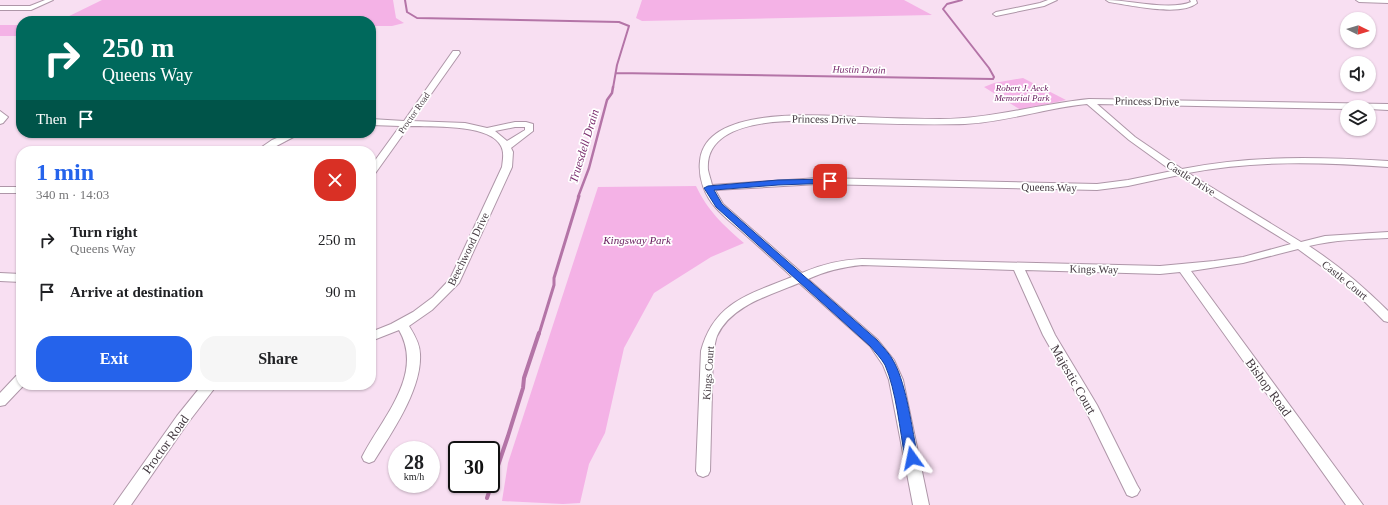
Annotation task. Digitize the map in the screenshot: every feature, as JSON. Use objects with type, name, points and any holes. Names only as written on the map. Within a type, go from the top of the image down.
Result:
[{"type":"street","points":[[0,8],[33,7],[50,0]]},
{"type":"street","points":[[996,14],[1032,7],[1054,0]]},
{"type":"street","points":[[1109,0],[1179,8],[1191,6],[1194,3],[1194,0]]},
{"type":"street","points":[[1359,0],[1388,1]]},
{"type":"street","points":[[1032,7],[1040,10]]},
{"type":"street","name":"Proctor Road","points":[[376,166],[456,53]]},
{"type":"street","name":"Princess Drive","points":[[921,505],[896,380],[889,363],[874,343],[719,206],[708,188],[704,176],[703,164],[705,153],[709,146],[727,131],[752,122],[790,118],[968,121],[1001,117],[1056,105],[1089,101],[1388,106]]},
{"type":"street","name":"Castle Drive","points":[[1089,101],[1126,135],[1299,245]]},
{"type":"street","points":[[0,114],[4,117],[0,121]]},
{"type":"street","points":[[376,122],[457,125],[485,130],[497,136],[507,146],[516,138],[529,131],[530,126],[527,124],[518,124],[485,130]]},
{"type":"street","points":[[269,146],[285,138]]},
{"type":"street","name":"Beechwood Drive","points":[[376,335],[402,325],[433,305],[446,293],[455,280],[507,167],[509,155],[507,146]]},
{"type":"street","name":"Queens Way","points":[[708,188],[818,181],[1097,187],[1130,184],[1219,165],[1266,161],[1388,164]]},
{"type":"street","points":[[0,190],[16,190]]},
{"type":"street","name":"Kings Way","points":[[799,278],[823,268],[854,262],[1140,270],[1184,269],[1243,260],[1299,245],[1339,237],[1388,235]]},
{"type":"street","name":"Castle Court","points":[[1299,245],[1353,284],[1388,318]]},
{"type":"street","name":"Majestic Court","points":[[1018,267],[1049,335],[1092,409],[1132,490]]},
{"type":"street","name":"Bishop Road","points":[[1184,269],[1355,505]]},
{"type":"street","points":[[0,277],[16,278]]},
{"type":"street","name":"Kings Court","points":[[703,471],[707,351],[711,336],[719,323],[732,310],[745,301],[799,278]]},
{"type":"street","points":[[369,457],[386,430],[404,394],[412,372],[414,354],[412,343],[402,325]]},
{"type":"street","points":[[0,402],[16,385]]},
{"type":"street","name":"Proctor Road","points":[[122,505],[165,444],[206,390]]},
{"type":"green space","points":[[102,0],[393,0],[396,18],[404,23],[392,26],[376,26],[376,16],[69,16]]},
{"type":"green space","points":[[642,0],[904,0],[932,15],[642,21],[636,18]]},
{"type":"green space","points":[[0,25],[16,25],[16,36],[0,36]]},
{"type":"green space","name":"Robert J. Aeck Memorial Park","points":[[1023,78],[1066,100],[1021,110],[984,87],[994,83]]},
{"type":"green space","name":"Kingsway Park","points":[[696,186],[711,210],[729,230],[744,243],[711,257],[654,293],[624,348],[605,433],[589,464],[580,503],[563,504],[502,501],[508,463],[598,187]]},
{"type":"waterway","name":"Truesdell Drain","points":[[405,0],[407,12],[417,18],[619,22],[629,26],[617,65],[613,88]]},
{"type":"waterway","name":"Hustin Drain","points":[[616,73],[993,79],[994,77],[989,68],[943,9],[947,4],[962,0]]},
{"type":"waterway","name":"Truesdell Drain","points":[[578,197],[589,168],[607,100],[612,93],[613,87]]},
{"type":"waterway","name":"Truesdell Drain","points":[[539,334],[579,196]]},
{"type":"waterway","name":"Truesdell Drain","points":[[487,498],[508,436],[523,388],[524,378],[539,333]]},
{"type":"route","points":[[830,181],[708,188],[719,206],[874,343],[882,353],[889,363],[896,380],[912,458]]}]
